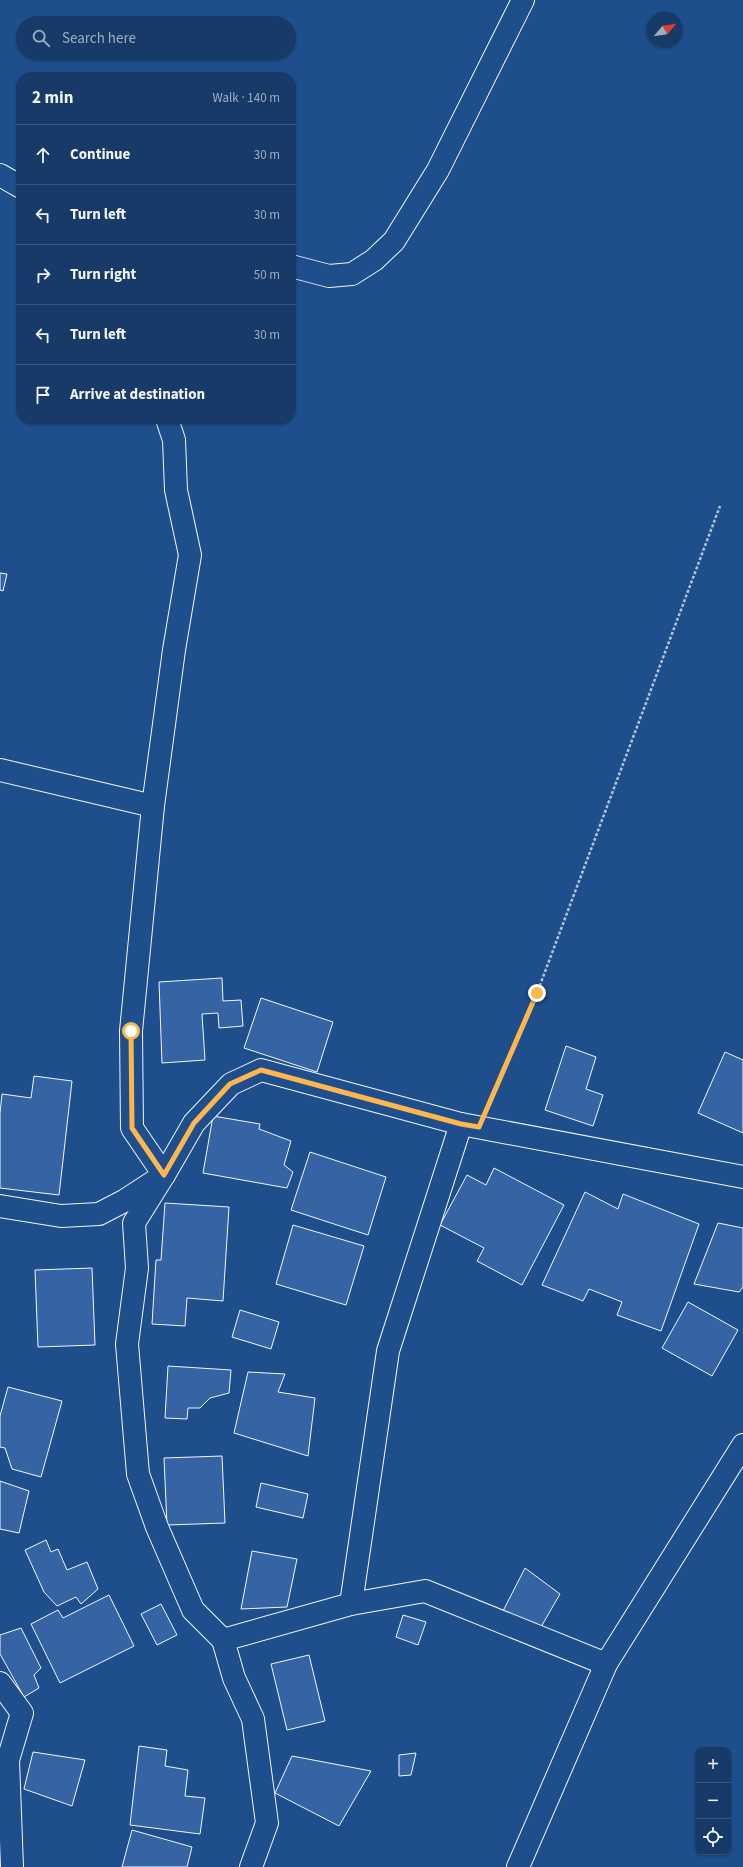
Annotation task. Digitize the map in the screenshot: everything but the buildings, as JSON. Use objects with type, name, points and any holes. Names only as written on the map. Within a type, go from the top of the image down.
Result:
[{"type":"street","points":[[296,267],[329,276],[352,274],[374,260],[394,241],[438,170],[523,0]]},
{"type":"street","points":[[0,175],[16,183]]},
{"type":"street","points":[[164,1175],[132,1128],[131,1031],[153,806],[174,650],[190,555],[176,490],[174,440],[169,424]]},
{"type":"street","points":[[0,770],[153,806]]},
{"type":"street","points":[[250,1867],[267,1823],[253,1719],[234,1678],[223,1640],[193,1610],[157,1527],[138,1474],[127,1344],[137,1268],[134,1223],[194,1123],[230,1084],[261,1070],[470,1125],[743,1178]]},
{"type":"street","points":[[351,1604],[388,1351],[470,1125]]},
{"type":"street","points":[[0,1206],[61,1216],[99,1214],[124,1201],[164,1175]]},
{"type":"street","points":[[518,1867],[606,1664],[743,1445]]},
{"type":"street","points":[[223,1640],[351,1604],[425,1591],[606,1664]]},
{"type":"street","points":[[0,1683],[22,1713],[8,1760],[12,1867]]},
{"type":"path","points":[[470,1125],[537,993],[720,506]]},
{"type":"route","points":[[131,1031],[132,1128],[164,1175],[194,1123],[230,1084],[261,1070],[461,1124],[479,1127],[509,1061],[537,993]]}]
